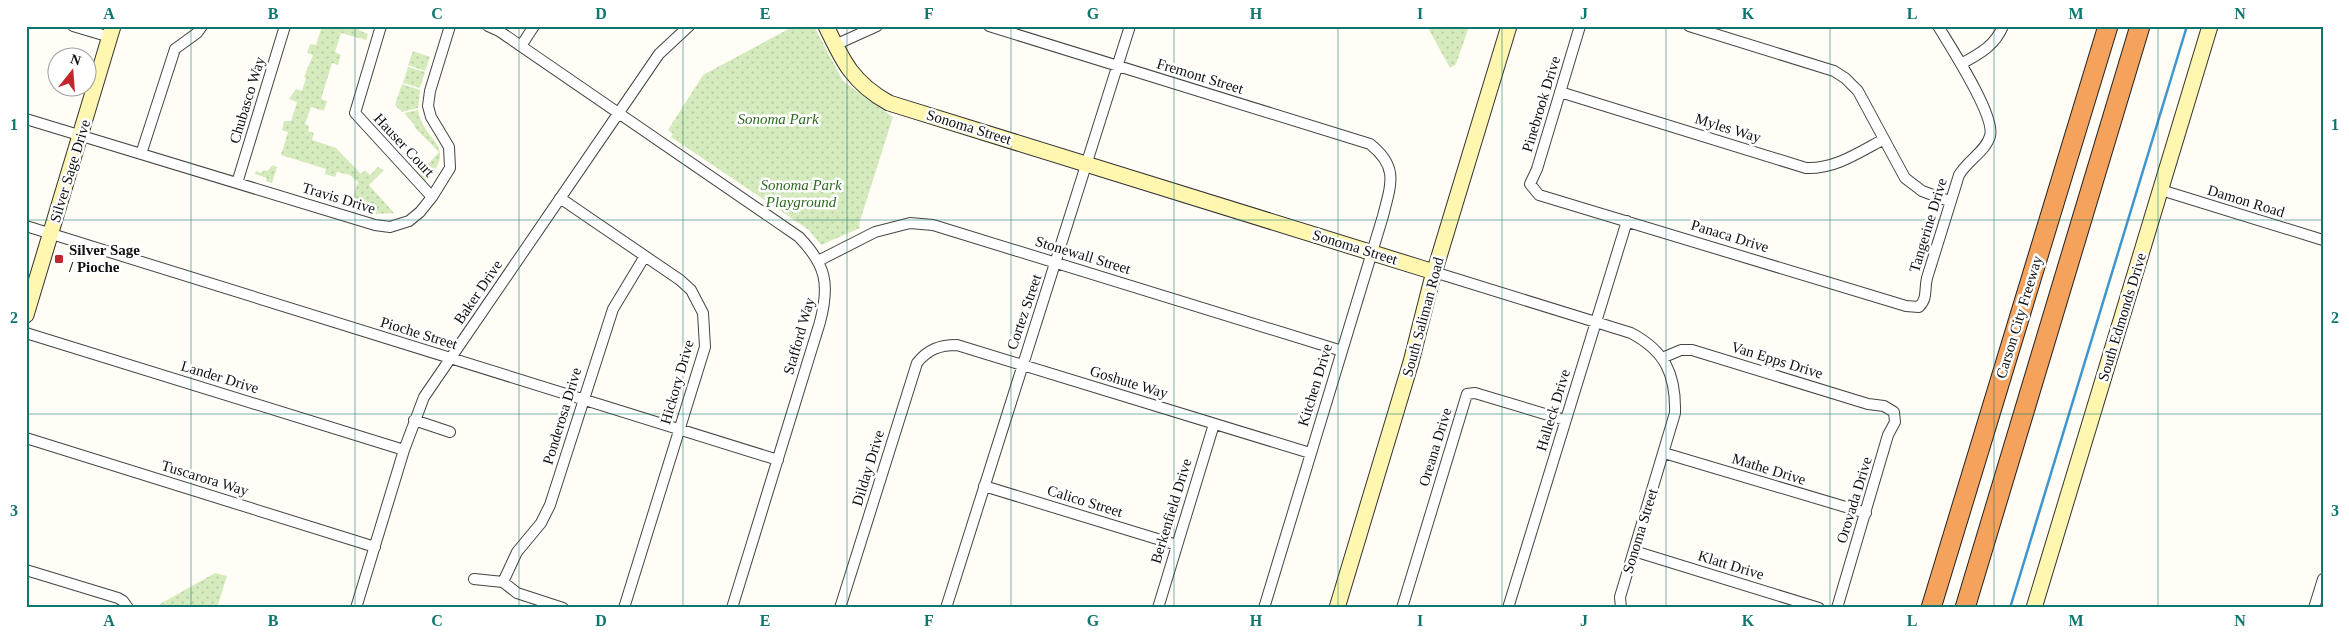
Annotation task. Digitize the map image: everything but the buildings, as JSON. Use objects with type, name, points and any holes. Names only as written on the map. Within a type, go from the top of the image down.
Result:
[{"type":"highway","name":"Carson City Freeway","points":[[1931,608],[2108,26]]},
{"type":"highway","name":"Carson City Freeway","points":[[1965,608],[2140,26]]},
{"type":"street","points":[[73,26],[112,32]]},
{"type":"street","points":[[141,154],[175,49],[197,33],[202,26]]},
{"type":"street","name":"Chubasco Way","points":[[237,183],[285,26]]},
{"type":"street","name":"Hauser Court","points":[[381,26],[355,113],[432,197]]},
{"type":"street","name":"Travis Drive","points":[[26,120],[375,225],[390,227],[409,221],[420,212],[450,168],[450,147],[431,117],[428,106],[430,91],[450,26]]},
{"type":"street","name":"Stafford Way","points":[[488,26],[499,31],[799,237],[813,251],[823,271],[826,302],[732,608]]},
{"type":"street","points":[[520,46],[534,26]]},
{"type":"street","name":"Baker Drive","points":[[356,608],[404,450],[424,397],[659,54],[689,26]]},
{"type":"street","name":"Sonoma Street","points":[[826,26],[845,66],[860,84],[889,102],[1631,333],[1646,341],[1662,358],[1671,373],[1676,392],[1675,413],[1620,596],[1621,608]]},
{"type":"street","points":[[835,45],[877,26]]},
{"type":"street","name":"Fremont Street","points":[[990,26],[1370,144],[1384,156],[1390,170]]},
{"type":"street","name":"Cortez Street","points":[[946,608],[1130,26]]},
{"type":"street","name":"South Saliman Road","points":[[1337,608],[1411,362],[1434,272],[1509,26]]},
{"type":"street","name":"Pinebrook Drive","points":[[1533,189],[1530,184],[1537,169],[1580,26]]},
{"type":"street","points":[[1689,26],[1834,71],[1845,78],[1858,92],[1905,178],[1922,192],[1949,201]]},
{"type":"street","points":[[1938,26],[1961,64],[1993,43],[2003,26]]},
{"type":"street","name":"South Edmonds Drive","points":[[2034,608],[2210,26]]},
{"type":"street","name":"Silver Sage Drive","points":[[26,315],[112,32]]},
{"type":"street","name":"Tangerine Drive","points":[[1920,307],[1925,301],[1926,293],[1924,289],[1926,278],[1949,201],[1965,165],[1987,144],[1990,135],[1990,120],[1961,64]]},
{"type":"street","name":"Myles Way","points":[[1560,92],[1806,168],[1833,166],[1884,139]]},
{"type":"street","name":"Kitchen Drive","points":[[1264,608],[1392,184],[1390,170]]},
{"type":"street","name":"Panaca Drive","points":[[1533,189],[1539,194],[1626,221],[1897,303],[1920,307]]},
{"type":"street","name":"Damon Road","points":[[2161,190],[2323,240]]},
{"type":"street","name":"Hickory Drive","points":[[560,198],[680,280],[691,290],[698,301],[705,322],[705,348],[624,608]]},
{"type":"street","name":"Halleck Drive","points":[[1508,608],[1626,221]]},
{"type":"street","name":"Stonewall Street","points":[[818,261],[876,232],[910,224],[933,225],[1342,351]]},
{"type":"street","name":"Pioche Street","points":[[26,226],[778,460]]},
{"type":"street","name":"Ponderosa Drive","points":[[503,582],[518,552],[541,523],[550,505],[613,309],[645,256]]},
{"type":"street","name":"Lander Drive","points":[[26,333],[404,450]]},
{"type":"street","name":"Goshute Way","points":[[937,347],[957,345],[1310,453]]},
{"type":"street","name":"Dilday Drive","points":[[840,608],[917,363],[923,356],[937,347]]},
{"type":"street","name":"Van Epps Drive","points":[[1662,358],[1681,350],[1692,350],[1868,404],[1884,406]]},
{"type":"street","name":"Oreana Drive","points":[[1402,608],[1467,394],[1475,394],[1566,420]]},
{"type":"street","name":"Orovada Drive","points":[[1837,608],[1888,436],[1895,422],[1894,412],[1884,406]]},
{"type":"street","points":[[414,420],[450,432]]},
{"type":"street","name":"Berkenfield Drive","points":[[1158,608],[1214,424]]},
{"type":"street","name":"Tuscarora Way","points":[[26,438],[375,547]]},
{"type":"street","name":"Mathe Drive","points":[[1664,453],[1866,513]]},
{"type":"street","name":"Calico Street","points":[[984,486],[1177,545]]},
{"type":"street","name":"Klatt Drive","points":[[1634,551],[1819,608]]},
{"type":"street","points":[[26,570],[118,598],[128,607]]},
{"type":"street","points":[[474,579],[503,582],[517,593],[563,608]]},
{"type":"street","points":[[2314,608],[2323,579]]},
{"type":"green space","points":[[322,26],[350,26],[368,34],[366,40],[341,33],[335,52],[341,55],[338,65],[332,63],[321,99],[327,101],[324,111],[311,107],[305,124],[309,126],[308,131],[314,133],[312,140],[336,148],[361,174],[365,170],[370,175],[378,167],[384,170],[369,185],[394,213],[375,214],[350,207],[358,182],[350,175],[337,172],[335,177],[325,174],[326,169],[281,155],[288,132],[282,130],[284,121],[291,121],[297,102],[289,99],[296,89],[302,91],[306,78],[304,77],[313,55],[307,53],[310,44],[316,45]]},
{"type":"green space","name":"Sonoma Park","points":[[794,26],[814,26],[843,81],[893,117],[859,224],[860,228],[821,245],[809,230],[671,137],[673,134],[668,130],[703,75]]},
{"type":"green space","points":[[1427,26],[1469,27],[1456,64],[1450,68]]},
{"type":"green space","points":[[413,51],[430,57],[425,71],[408,65]]},
{"type":"green space","points":[[408,67],[425,72],[420,88],[403,83]]},
{"type":"green space","points":[[402,84],[420,90],[418,108],[402,112],[395,105]]},
{"type":"green space","points":[[418,110],[421,121],[440,151],[440,160],[425,182],[418,175],[439,152],[415,128],[414,124],[404,113]]},
{"type":"green space","points":[[273,165],[277,167],[272,183],[266,181],[267,178],[255,174],[256,171],[262,173],[263,170],[267,171]]},
{"type":"green space","points":[[215,573],[227,576],[217,608],[160,608],[160,604]]},
{"type":"waterway","points":[[2010,608],[2187,26]]},
{"type":"place","name":"Silver Sage / Pioche","points":[[59,259]]},
{"type":"park label","name":"Sonoma Park Playground","points":[[801,194]]}]
